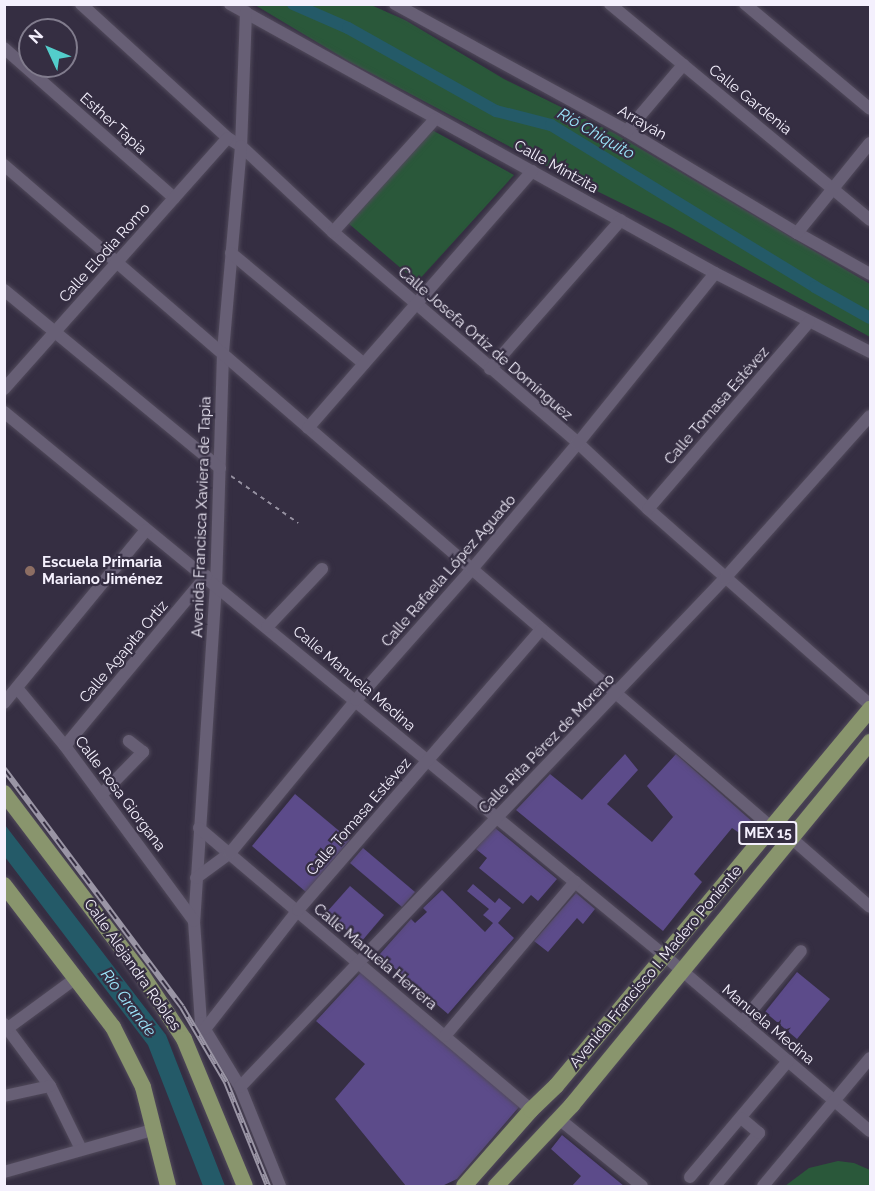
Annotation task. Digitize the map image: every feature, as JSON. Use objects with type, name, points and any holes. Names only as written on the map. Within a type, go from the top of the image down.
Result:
[{"type":"main road","name":"Avenida Francisco I. Madero Poniente","points":[[464,1186],[531,1110],[556,1086],[666,957],[870,706]]},
{"type":"main road","name":"Avenida Francisco I. Madero Poniente","points":[[486,1185],[572,1105],[870,742]]},
{"type":"main road","name":"Calle Alejandra Robles","points":[[4,793],[142,975],[184,1039],[246,1186]]},
{"type":"main road","points":[[4,885],[113,1027],[143,1087],[152,1130],[168,1186]]},
{"type":"main road","name":"Avenida Francisco I. Madero Poniente","points":[[486,1185],[546,1110],[556,1086]]},
{"type":"main road","name":"Avenida Francisco I. Madero Poniente","points":[[510,1186],[564,1123],[572,1105]]},
{"type":"street","name":"Calle Josefa Ortiz de Domínguez","points":[[81,4],[228,138],[241,146],[333,232],[578,443],[648,509],[870,706]]},
{"type":"street","name":"Calle Mintzita","points":[[230,4],[715,273],[870,352]]},
{"type":"street","name":"Arrayán","points":[[395,4],[627,131],[870,274]]},
{"type":"street","name":"Calle Gardenia","points":[[610,4],[870,220]]},
{"type":"street","points":[[746,4],[870,109]]},
{"type":"street","name":"Avenida Francisca Xaviera de Tapia","points":[[203,1026],[194,921],[211,580],[220,468],[223,353],[241,146],[246,12]]},
{"type":"street","name":"Esther Tapia","points":[[4,48],[174,198]]},
{"type":"street","points":[[627,131],[683,65]]},
{"type":"street","points":[[333,232],[435,119]]},
{"type":"street","name":"Calle Elodia Romo","points":[[4,388],[228,138]]},
{"type":"street","points":[[797,233],[870,143]]},
{"type":"street","points":[[4,165],[772,828],[790,837],[870,907]]},
{"type":"street","points":[[308,428],[532,171]]},
{"type":"street","points":[[490,369],[621,220]]},
{"type":"street","points":[[231,253],[364,364]]},
{"type":"street","name":"Calle Rafaela López Aguado","points":[[196,878],[230,853],[356,700],[472,569],[578,443],[715,273]]},
{"type":"street","points":[[4,290],[220,468]]},
{"type":"street","name":"Calle Tomasa Estévez","points":[[648,509],[809,322]]},
{"type":"street","name":"Calle Manuela Medina","points":[[4,412],[146,530],[211,580],[682,972]]},
{"type":"street","name":"Calle Rita Pérez de Moreno","points":[[240,1087],[725,578],[870,416]]},
{"type":"street","points":[[4,703],[146,530]]},
{"type":"street","points":[[267,627],[322,569]]},
{"type":"street","name":"Calle Agapita Ortiz","points":[[65,746],[211,580]]},
{"type":"street","name":"Calle Tomasa Estévez","points":[[203,1026],[298,910],[541,628]]},
{"type":"street","name":"Calle Rosa Giorgana","points":[[17,688],[102,794],[194,921]]},
{"type":"street","points":[[102,794],[143,752],[129,741]]},
{"type":"street","name":"Calle Manuela Herrera","points":[[199,828],[531,1110]]},
{"type":"street","points":[[445,1036],[575,882]]},
{"type":"street","points":[[742,1022],[801,951]]},
{"type":"street","name":"Manuela Medina","points":[[682,972],[870,1131]]},
{"type":"street","points":[[76,978],[6,1026],[50,1086],[81,1149]]},
{"type":"street","points":[[203,1026],[240,1087],[280,1186]]},
{"type":"street","points":[[763,1186],[870,1058]]},
{"type":"street","points":[[690,1177],[788,1061]]},
{"type":"street","points":[[4,1096],[50,1086]]},
{"type":"street","points":[[715,1186],[759,1133],[741,1118]]},
{"type":"street","points":[[564,1123],[642,1186]]},
{"type":"street","points":[[4,1172],[152,1130]]},
{"type":"path","points":[[220,468],[298,523]]},
{"type":"green space","points":[[255,5],[371,5],[405,20],[504,79],[614,133],[870,284],[870,337],[672,228],[554,170],[350,62]]},
{"type":"green space","points":[[432,130],[514,175],[417,282],[348,223]]},
{"type":"green space","points":[[838,1161],[854,1163],[870,1170],[870,1186],[785,1186],[809,1168]]},
{"type":"water","name":"Río Grande","points":[[5,825],[166,1035],[225,1186],[203,1186],[148,1045],[5,857]]},
{"type":"building","points":[[625,754],[638,770],[607,804],[652,842],[673,817],[647,786],[676,754],[754,823],[741,834],[732,828],[694,874],[702,882],[663,931],[516,810],[550,774],[582,800]]},
{"type":"building","points":[[295,794],[350,840],[306,892],[252,846]]},
{"type":"building","points":[[494,827],[557,879],[538,901],[531,895],[523,904],[479,868],[487,858],[476,849]]},
{"type":"building","points":[[363,848],[415,892],[402,907],[350,863]]},
{"type":"building","points":[[473,884],[495,903],[499,898],[511,908],[498,923],[514,938],[448,1014],[379,955],[411,919],[415,923],[427,912],[423,908],[442,890],[485,932],[493,923],[483,915],[489,909],[467,891]]},
{"type":"building","points":[[350,886],[384,915],[361,942],[326,913]]},
{"type":"building","points":[[576,893],[595,909],[583,924],[577,918],[548,952],[534,941]]},
{"type":"building","points":[[363,970],[519,1107],[457,1179],[442,1186],[406,1186],[335,1099],[365,1064],[316,1021]]},
{"type":"building","points":[[797,972],[830,999],[797,1039],[765,1012]]},
{"type":"building","points":[[562,1135],[624,1186],[572,1186],[581,1176],[551,1149]]},
{"type":"waterway","name":"Rió Chiquito","points":[[293,4],[348,28],[496,111],[551,125],[815,287],[870,318]]},
{"type":"railway","points":[[4,769],[182,1007],[226,1082],[268,1186]]},
{"type":"place","name":"Escuela Primaria Mariano Jiménez","points":[[30,571]]}]
